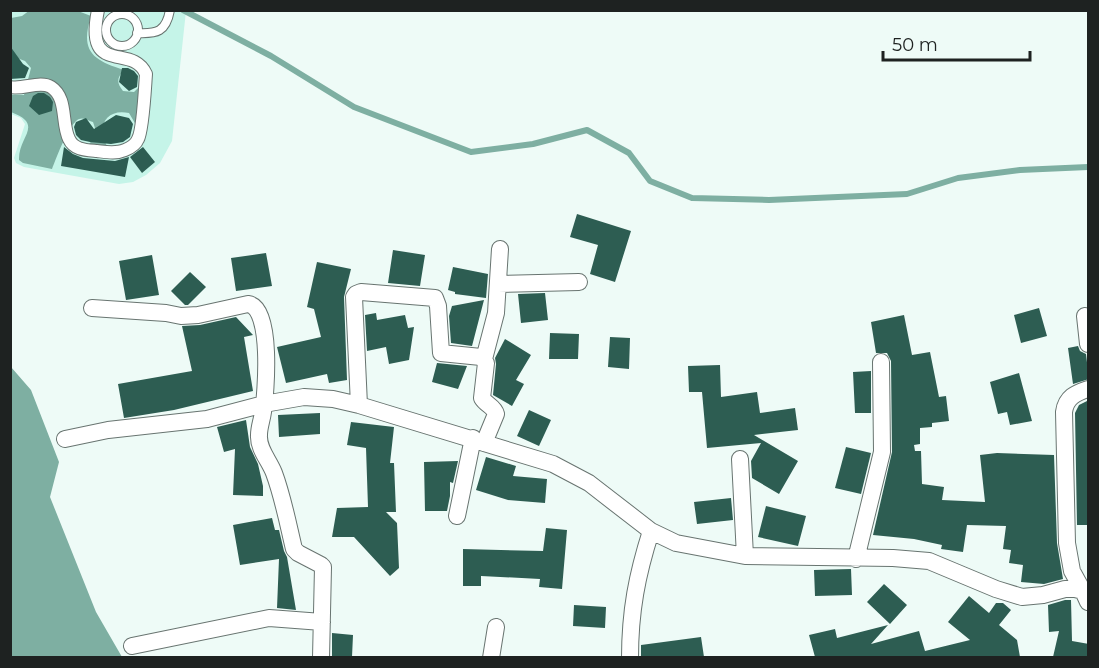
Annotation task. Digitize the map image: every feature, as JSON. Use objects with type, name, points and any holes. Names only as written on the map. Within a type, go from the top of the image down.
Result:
[{"type":"street","points":[[10,87],[22,89],[43,84],[57,92],[69,138],[81,150],[114,152],[124,151],[133,146],[139,137],[146,74],[143,67],[136,63],[108,55],[101,50],[96,42],[94,31],[98,10]]},
{"type":"street","points":[[457,516],[478,441],[496,414],[483,398],[486,363],[484,359],[493,328],[500,249]]},
{"type":"street","points":[[498,284],[579,282]]},
{"type":"street","points":[[359,405],[354,297],[361,292],[435,298],[438,306],[441,353],[484,359]]},
{"type":"street","points":[[92,308],[181,316],[252,305],[259,314],[266,338],[263,409],[259,435],[261,447],[278,485],[294,549],[298,554],[323,567],[321,657]]},
{"type":"street","points":[[1085,316],[1089,344]]},
{"type":"street","points":[[856,559],[882,452],[881,362]]},
{"type":"street","points":[[1086,597],[1072,571],[1067,543],[1064,412],[1067,401],[1072,396],[1089,388]]},
{"type":"street","points":[[65,438],[108,430],[207,419],[263,409],[304,397],[333,399],[553,464],[589,483],[651,531],[676,543],[746,556],[893,558],[929,561],[996,589],[1022,597],[1075,589],[1086,597]]},
{"type":"street","points":[[740,459],[746,556]]},
{"type":"street","points":[[630,657],[633,599],[639,569],[651,531]]},
{"type":"street","points":[[132,646],[269,618],[322,622]]},
{"type":"street","points":[[491,657],[496,627]]},
{"type":"lane","points":[[137,33],[154,34],[162,29],[170,13]]},
{"type":"shaded area","points":[[30,10],[78,11],[91,16],[87,38],[91,52],[104,62],[124,70],[118,80],[123,91],[134,92],[140,86],[136,125],[129,113],[114,113],[109,116],[103,126],[107,146],[89,144],[96,134],[93,122],[79,119],[67,134],[52,169],[23,163],[19,160],[28,127],[21,117],[11,112],[11,95],[24,95],[31,68],[25,61],[17,58],[11,62],[11,18],[22,16]]},
{"type":"shaded area","points":[[10,11],[186,11],[172,141],[160,163],[133,182],[119,184],[24,167],[16,163],[14,158],[25,124],[21,118],[11,114]]},
{"type":"shaded area","points":[[11,367],[31,390],[59,462],[50,497],[96,612],[122,657],[11,657]]},
{"type":"building","points":[[10,46],[23,64],[29,68],[25,78],[10,79]]},
{"type":"building","points":[[122,68],[134,71],[138,76],[137,87],[129,91],[119,82]]},
{"type":"building","points":[[44,93],[50,97],[53,102],[52,111],[39,115],[29,106],[33,96]]},
{"type":"building","points":[[116,115],[129,118],[133,124],[130,137],[123,142],[111,144],[90,142],[81,140],[76,135],[74,127],[76,122],[86,118],[94,129]]},
{"type":"building","points":[[64,147],[83,158],[115,161],[129,157],[125,177],[61,166]]},
{"type":"building","points":[[143,147],[155,162],[142,173],[130,157]]},
{"type":"building","points":[[577,214],[631,231],[615,282],[590,274],[598,245],[570,237]]},
{"type":"building","points":[[393,250],[425,255],[420,286],[388,283]]},
{"type":"building","points":[[266,253],[272,286],[236,291],[231,258]]},
{"type":"building","points":[[152,255],[159,295],[126,300],[119,261]]},
{"type":"building","points":[[317,262],[351,269],[344,297],[347,380],[329,383],[327,374],[286,383],[277,347],[321,337],[314,309],[307,307]]},
{"type":"building","points":[[453,267],[488,274],[486,298],[455,294],[448,290]]},
{"type":"building","points":[[190,272],[206,287],[188,305],[185,305],[171,291]]},
{"type":"building","points":[[545,293],[548,320],[521,323],[518,294]]},
{"type":"building","points":[[484,300],[472,346],[451,343],[449,316],[452,306]]},
{"type":"building","points":[[1039,308],[1047,336],[1021,343],[1014,315]]},
{"type":"building","points":[[376,313],[377,320],[405,315],[408,328],[414,327],[409,360],[389,364],[386,347],[367,351],[365,315]]},
{"type":"building","points":[[904,315],[912,355],[930,352],[939,397],[946,396],[949,421],[932,423],[932,427],[920,428],[920,444],[914,445],[915,451],[921,451],[922,484],[944,487],[942,500],[985,502],[980,455],[997,453],[1054,455],[1057,543],[1063,579],[1044,584],[1021,582],[1023,565],[1009,563],[1011,550],[1003,549],[1006,526],[967,525],[963,552],[941,549],[942,545],[914,539],[873,535],[892,452],[891,361],[887,353],[876,353],[871,322]]},
{"type":"building","points":[[236,317],[253,335],[244,337],[253,391],[174,410],[124,418],[118,384],[192,371],[182,326],[200,325]]},
{"type":"building","points":[[550,333],[579,334],[578,359],[549,359]]},
{"type":"building","points":[[610,337],[630,338],[629,369],[608,367]]},
{"type":"building","points":[[505,339],[531,355],[516,380],[524,384],[512,406],[493,395],[495,358]]},
{"type":"building","points":[[1078,346],[1080,351],[1086,354],[1089,379],[1073,384],[1068,348]]},
{"type":"building","points":[[437,363],[467,366],[458,389],[432,382]]},
{"type":"building","points":[[720,365],[721,397],[757,392],[760,413],[795,408],[798,430],[754,435],[798,461],[779,494],[752,478],[751,461],[761,443],[707,448],[702,392],[689,392],[688,366]]},
{"type":"building","points":[[871,371],[871,413],[855,413],[853,372]]},
{"type":"building","points":[[1019,373],[1032,421],[1010,425],[1007,412],[998,414],[990,382]]},
{"type":"building","points":[[1089,400],[1089,525],[1077,525],[1075,413],[1079,405]]},
{"type":"building","points":[[529,410],[551,420],[539,446],[517,436]]},
{"type":"building","points":[[320,413],[320,434],[279,437],[278,415]]},
{"type":"building","points":[[246,420],[250,447],[258,464],[263,486],[263,496],[233,495],[235,449],[224,452],[217,427]]},
{"type":"building","points":[[351,422],[394,427],[390,463],[394,463],[396,512],[386,512],[397,523],[399,568],[390,576],[354,537],[332,537],[337,508],[368,507],[366,448],[347,445]]},
{"type":"building","points":[[846,447],[871,453],[861,494],[835,488]]},
{"type":"building","points":[[486,457],[516,466],[513,476],[547,479],[545,503],[508,500],[476,490]]},
{"type":"building","points":[[458,461],[453,483],[450,482],[447,511],[425,511],[424,462]]},
{"type":"building","points":[[731,498],[733,520],[697,524],[694,502]]},
{"type":"building","points":[[766,506],[806,516],[798,546],[758,537]]},
{"type":"building","points":[[272,518],[275,530],[279,530],[287,557],[296,610],[277,608],[279,559],[240,565],[233,525]]},
{"type":"building","points":[[546,528],[567,530],[562,589],[539,587],[540,579],[481,576],[481,586],[463,586],[463,549],[543,551]]},
{"type":"building","points":[[851,569],[852,595],[815,596],[814,570]]},
{"type":"building","points":[[884,584],[907,605],[890,624],[867,602]]},
{"type":"building","points":[[969,596],[989,613],[996,603],[1003,603],[1011,610],[999,625],[1017,640],[1020,657],[815,657],[809,635],[835,629],[837,638],[888,625],[871,644],[919,631],[925,651],[970,640],[948,622]]},
{"type":"building","points":[[1071,600],[1072,641],[1089,644],[1089,657],[1053,657],[1059,631],[1049,632],[1048,605]]},
{"type":"building","points":[[574,605],[606,607],[605,628],[573,626]]},
{"type":"building","points":[[332,633],[353,635],[352,657],[332,657]]},
{"type":"building","points":[[701,637],[704,657],[641,657],[641,645]]},
{"type":"waterway","points":[[183,10],[271,56],[354,107],[471,152],[533,144],[587,130],[629,153],[650,181],[692,198],[769,200],[907,194],[958,178],[1020,170],[1088,167]]}]
